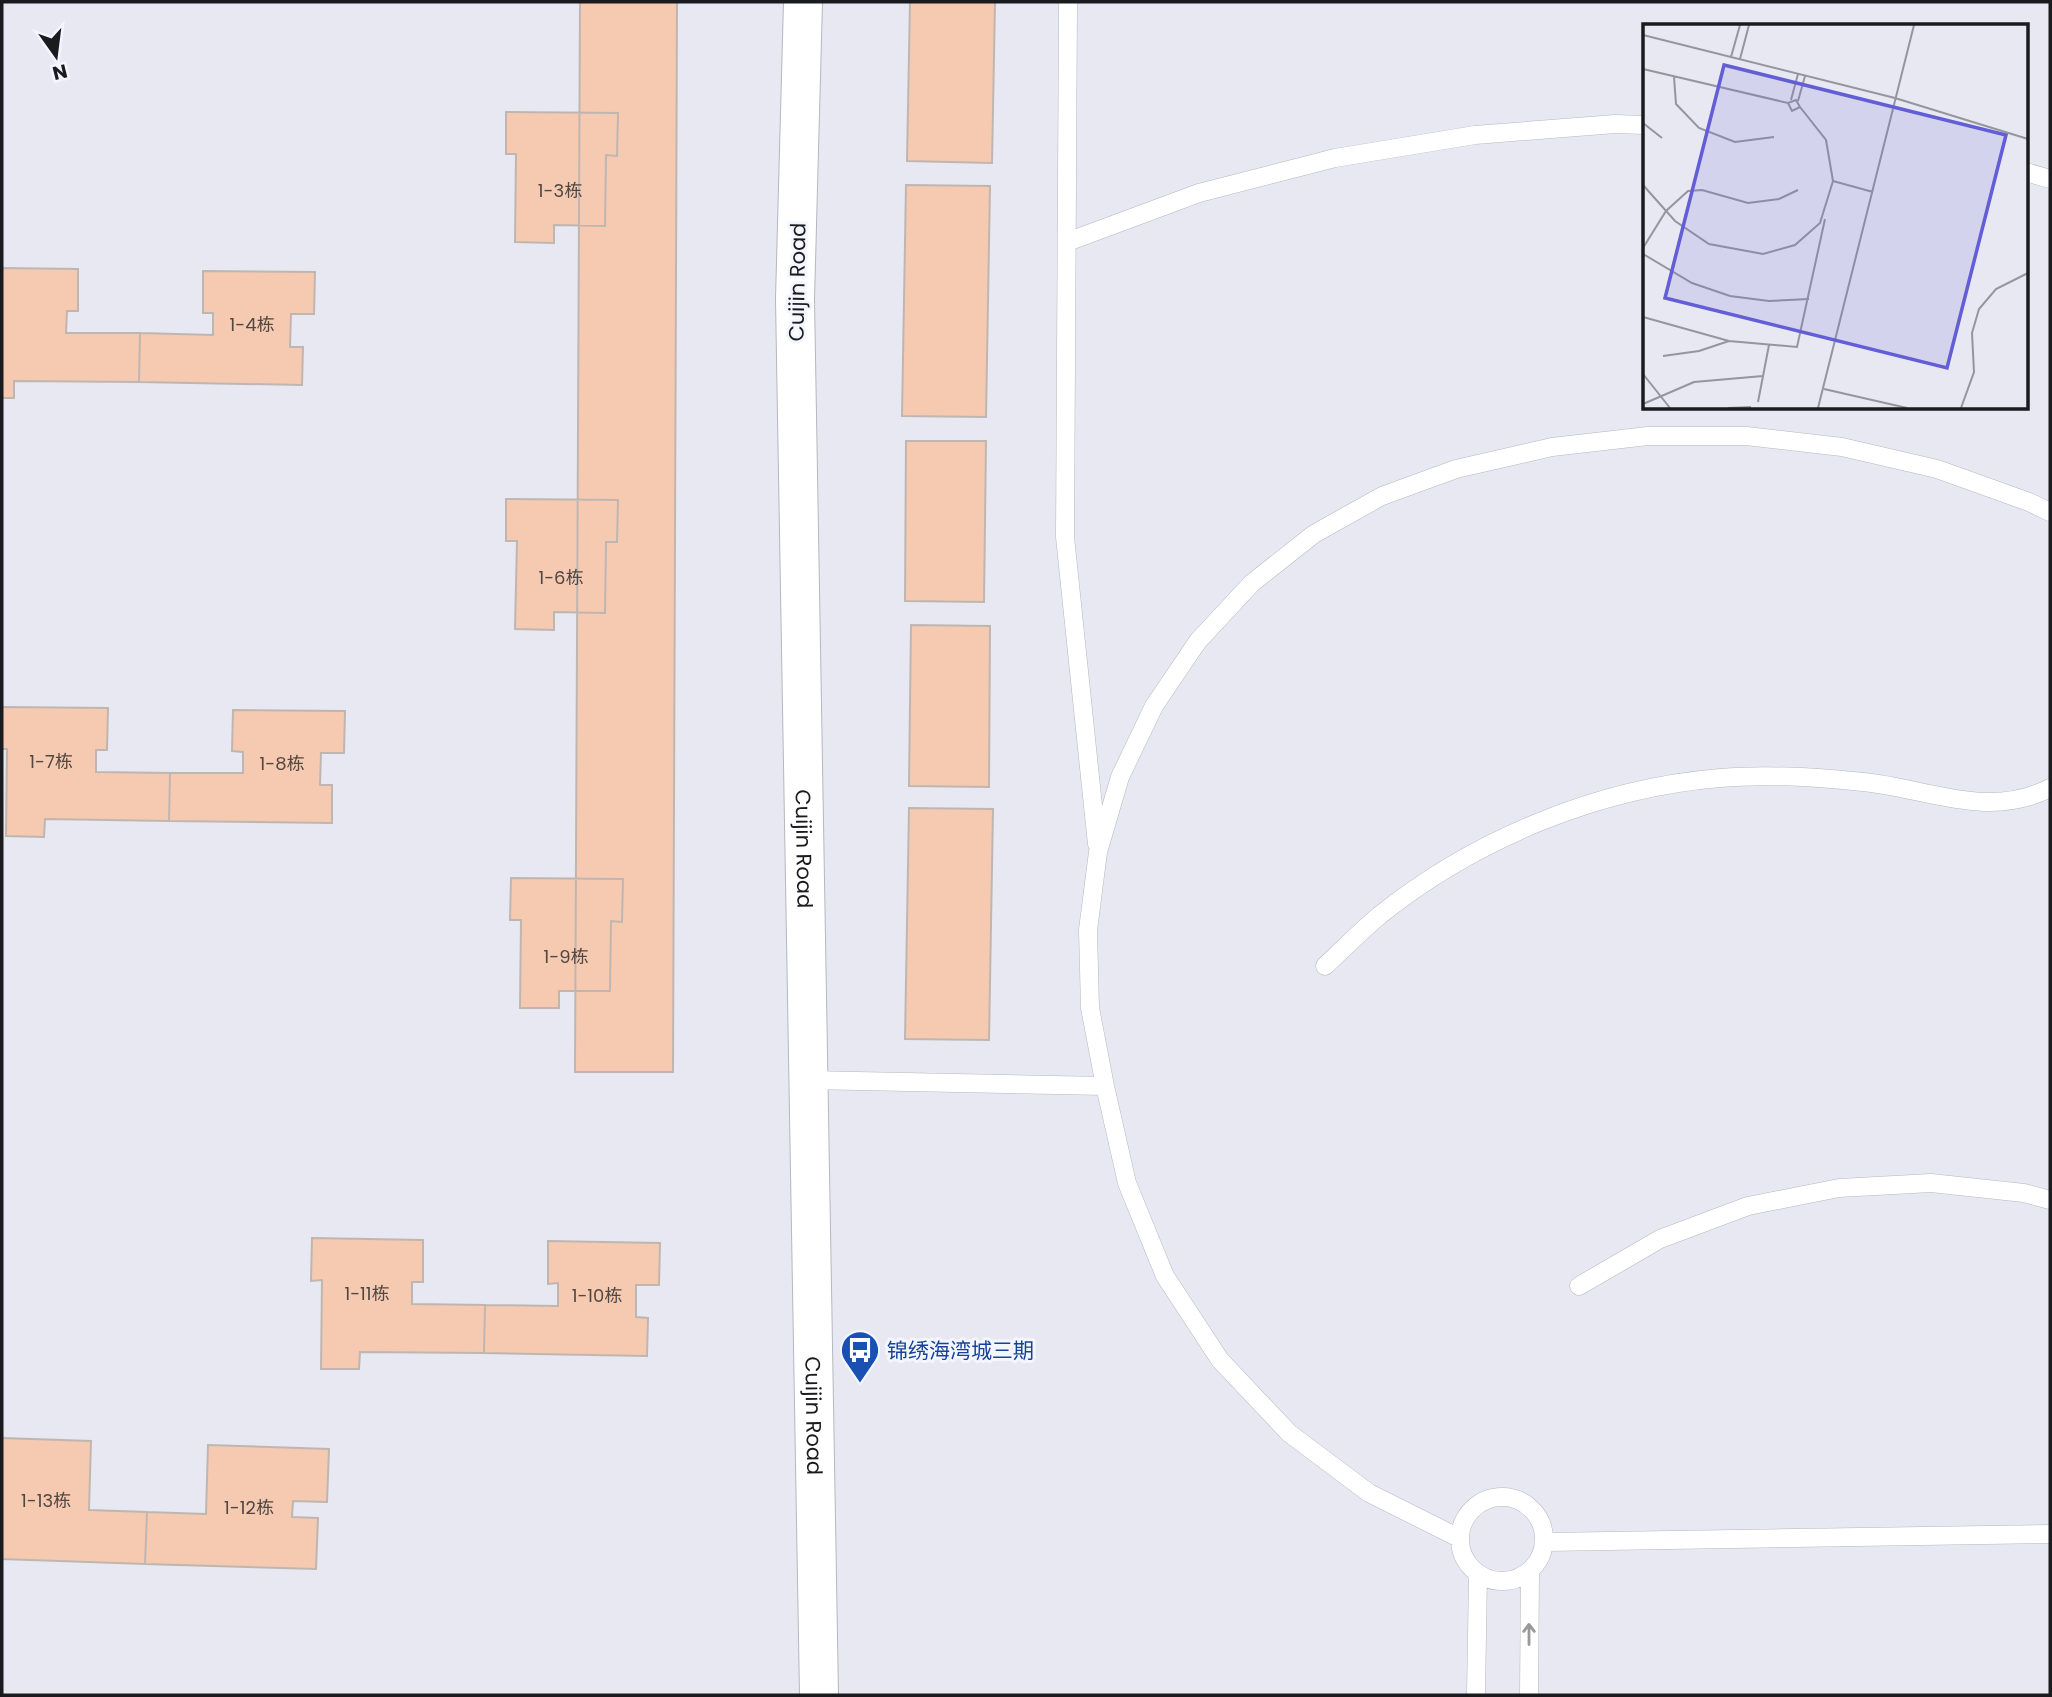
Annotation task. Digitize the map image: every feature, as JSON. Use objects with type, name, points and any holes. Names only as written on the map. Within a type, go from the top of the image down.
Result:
[{"type":"street","name":"Cuijin Road","points":[[803,2],[795,299],[819,1695]]},
{"type":"lane","points":[[1068,2],[1065,537],[1098,852]]},
{"type":"lane","points":[[1066,242],[1199,193],[1335,158],[1475,135],[1615,124],[1643,125]]},
{"type":"lane","points":[[2028,173],[2050,179]]},
{"type":"lane","points":[[1459,1538],[1369,1493],[1289,1433],[1220,1360],[1165,1276],[1126,1183],[1090,1008],[1088,930],[1098,852],[1120,777],[1154,706],[1198,641],[1252,583],[1314,534],[1382,496],[1456,468],[1566,445],[1648,436],[1746,436],[1842,447],[1937,470],[2050,512]]},
{"type":"lane","points":[[1325,966],[1380,916],[1451,867],[1506,837],[1574,809],[1646,789],[1719,778],[1794,776],[1868,782],[1940,797],[1988,803],[2037,794],[2050,788]]},
{"type":"lane","points":[[808,1080],[1105,1086]]},
{"type":"lane","points":[[1579,1286],[1660,1240],[1748,1206],[1839,1188],[1931,1183],[2024,1193],[2050,1200]]},
{"type":"lane","points":[[1503,1495],[1526,1502],[1541,1519],[1546,1542],[1541,1558],[1530,1572],[1513,1580],[1495,1581],[1478,1574],[1464,1559],[1459,1538],[1465,1516],[1481,1500],[1503,1495]]},
{"type":"lane","points":[[1546,1542],[2050,1534]]},
{"type":"lane","points":[[1529,1695],[1530,1572]]},
{"type":"lane","points":[[1476,1695],[1478,1574]]},
{"type":"building","points":[[580,2],[677,2],[673,1072],[575,1072]]},
{"type":"building","points":[[910,2],[995,2],[992,163],[907,161]]},
{"type":"building","points":[[506,112],[618,113],[617,156],[606,155],[605,226],[554,225],[554,243],[515,242],[516,154],[506,154]]},
{"type":"building","points":[[906,185],[990,186],[986,417],[902,416]]},
{"type":"building","points":[[2,268],[78,269],[78,311],[67,311],[66,333],[140,333],[139,382],[14,381],[14,398],[2,398]]},
{"type":"building","points":[[203,271],[315,272],[314,314],[291,314],[290,347],[303,347],[302,385],[139,382],[140,333],[213,335],[213,313],[203,313]]},
{"type":"building","points":[[906,441],[986,441],[984,602],[905,601]]},
{"type":"building","points":[[506,499],[618,500],[617,542],[606,542],[605,613],[554,612],[554,630],[515,629],[517,541],[506,541]]},
{"type":"building","points":[[911,625],[990,626],[989,787],[909,786]]},
{"type":"building","points":[[2,707],[108,708],[107,750],[96,750],[96,772],[170,773],[169,821],[45,819],[44,837],[6,836],[7,749],[2,749]]},
{"type":"building","points":[[233,710],[345,711],[344,753],[321,753],[320,785],[332,785],[332,823],[169,821],[170,773],[243,773],[243,752],[232,751]]},
{"type":"building","points":[[909,808],[993,809],[989,1040],[905,1039]]},
{"type":"building","points":[[511,878],[623,879],[622,922],[611,921],[610,991],[559,991],[559,1008],[520,1008],[521,920],[510,920]]},
{"type":"building","points":[[312,1238],[423,1240],[423,1282],[412,1282],[412,1304],[485,1305],[484,1353],[360,1352],[359,1369],[321,1369],[322,1280],[311,1281]]},
{"type":"building","points":[[548,1241],[660,1243],[659,1285],[636,1285],[636,1317],[648,1318],[647,1356],[484,1353],[485,1305],[558,1306],[558,1283],[548,1284]]},
{"type":"building","points":[[2,1438],[91,1441],[89,1510],[147,1512],[145,1564],[2,1559]]},
{"type":"building","points":[[208,1445],[329,1449],[327,1502],[293,1501],[292,1517],[318,1518],[316,1569],[145,1564],[147,1512],[206,1514]]},
{"type":"place","name":"锦绣海湾城三期","points":[[860,1384]]}]
